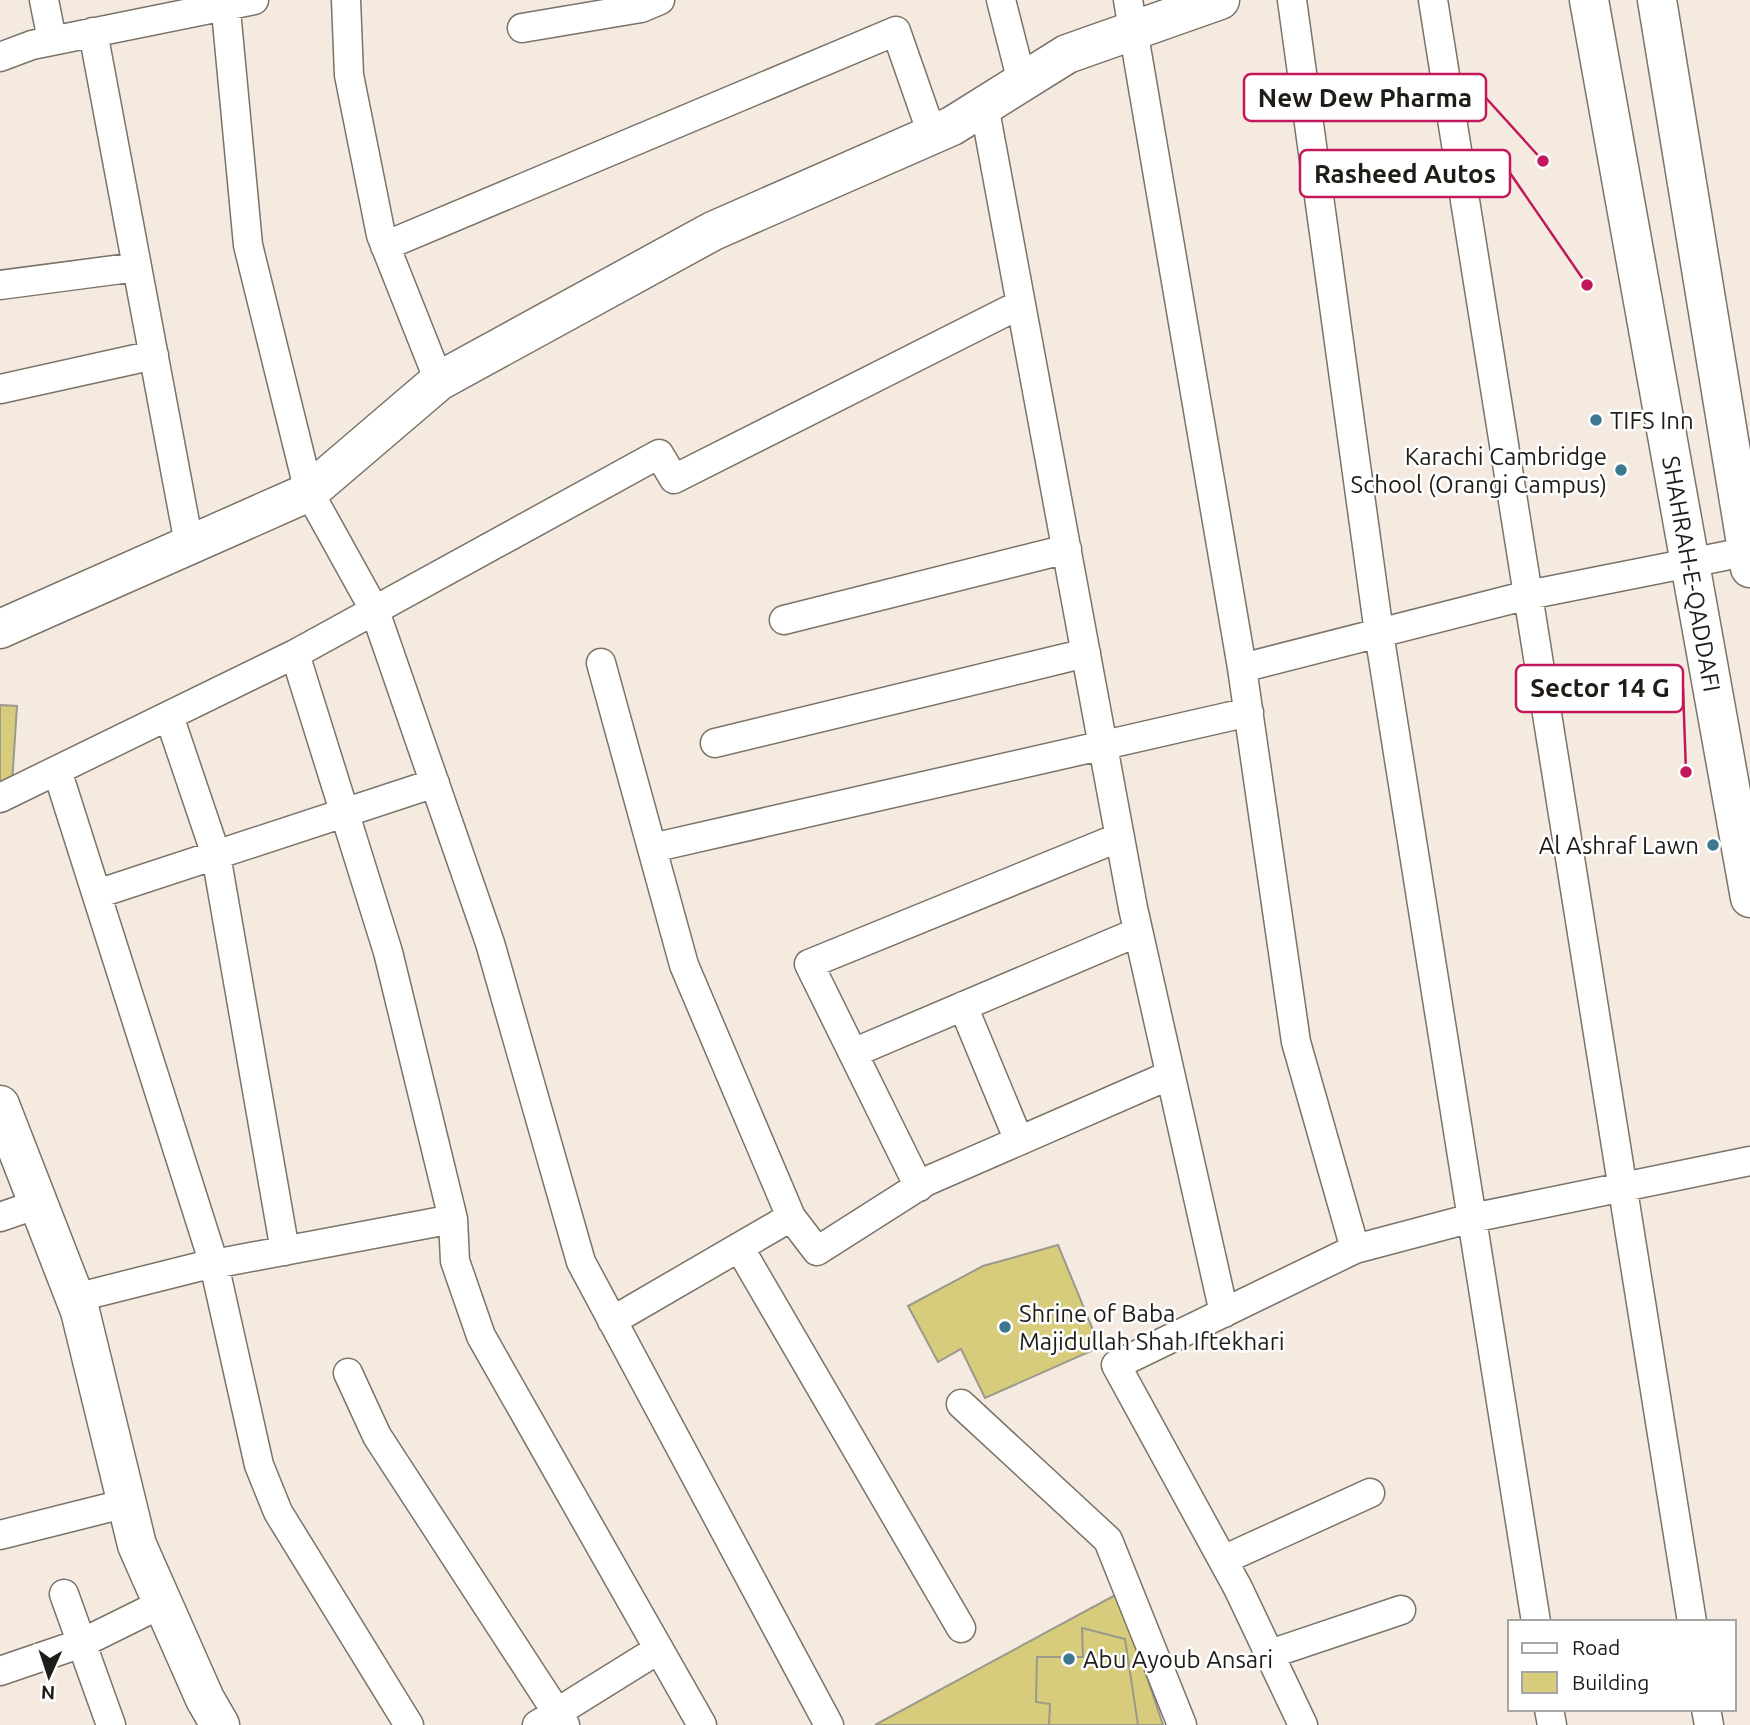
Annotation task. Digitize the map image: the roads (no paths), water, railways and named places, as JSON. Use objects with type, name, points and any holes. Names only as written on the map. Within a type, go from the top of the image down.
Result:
[{"type":"street","points":[[44,0],[52,40]]},
{"type":"street","points":[[0,57],[52,40],[225,3],[254,0]]},
{"type":"street","points":[[346,0],[349,75],[380,235],[439,381]]},
{"type":"street","points":[[522,27],[640,8],[660,0]]},
{"type":"street","points":[[1001,0],[1022,82]]},
{"type":"street","points":[[0,629],[309,492],[439,381],[713,231],[932,134],[1131,16],[1220,0]]},
{"type":"street","points":[[1292,0],[1379,633],[1536,1620]]},
{"type":"street","points":[[1433,0],[1692,1620]]},
{"type":"street","name":"SHAHRAH-E-QADDAFI","points":[[1590,0],[1750,898]]},
{"type":"street","points":[[1242,668],[1528,595],[1691,562],[1749,556],[1657,0]]},
{"type":"street","points":[[225,3],[248,245],[309,492],[375,611],[490,943],[581,1262],[830,1725]]},
{"type":"street","points":[[1131,16],[1242,668],[1296,1042],[1356,1249]]},
{"type":"street","points":[[385,246],[896,31],[932,134]]},
{"type":"street","points":[[93,32],[189,544]]},
{"type":"street","points":[[984,105],[1138,932],[1224,1313]]},
{"type":"street","points":[[0,285],[137,267]]},
{"type":"street","points":[[0,798],[295,654],[659,454],[674,479],[1021,304]]},
{"type":"street","points":[[0,389],[154,355]]},
{"type":"street","points":[[784,620],[1067,549]]},
{"type":"street","points":[[715,743],[1086,653]]},
{"type":"street","points":[[295,654],[388,952],[453,1219],[455,1261],[481,1336],[702,1725]]},
{"type":"street","points":[[601,663],[684,965],[791,1217],[817,1251],[919,1187],[1170,1074]]},
{"type":"street","points":[[652,848],[1249,712]]},
{"type":"street","points":[[169,716],[216,855],[285,1251]]},
{"type":"street","points":[[57,770],[214,1264],[259,1465],[278,1512],[409,1725]]},
{"type":"street","points":[[97,894],[435,783]]},
{"type":"street","points":[[919,1187],[809,964],[1120,837]]},
{"type":"street","points":[[853,1053],[1138,932]]},
{"type":"street","points":[[963,1006],[1019,1141]]},
{"type":"street","points":[[0,1105],[75,1298],[137,1545],[205,1699],[220,1725]]},
{"type":"street","points":[[1303,1725],[1223,1560],[1116,1366],[1356,1249],[1472,1218],[1750,1161]]},
{"type":"street","points":[[0,1217],[38,1204]]},
{"type":"street","points":[[612,1321],[791,1217]]},
{"type":"street","points":[[75,1298],[214,1264],[453,1219]]},
{"type":"street","points":[[739,1247],[961,1628]]},
{"type":"street","points":[[348,1373],[377,1436],[553,1721],[659,1649]]},
{"type":"street","points":[[961,1404],[1108,1540],[1182,1725]]},
{"type":"street","points":[[1223,1560],[1370,1493]]},
{"type":"street","points":[[0,1535],[127,1503]]},
{"type":"street","points":[[64,1594],[111,1725]]},
{"type":"street","points":[[3,1663],[82,1643],[163,1604]]},
{"type":"street","points":[[1270,1654],[1401,1610]]},
{"type":"place","name":"New Dew Pharma","points":[[1543,161]]},
{"type":"place","name":"Rasheed Autos","points":[[1587,285]]},
{"type":"place","name":"TIFS Inn","points":[[1596,420]]},
{"type":"place","name":"Karachi Cambridge School (Orangi Campus)","points":[[1621,470]]},
{"type":"place","name":"Sector 14 G","points":[[1686,772]]},
{"type":"place","name":"Al Ashraf Lawn","points":[[1713,845]]},
{"type":"place","name":"Shrine of Baba Majidullah Shah Iftekhari","points":[[1005,1327]]},
{"type":"place","name":"Abu Ayoub Ansari","points":[[1069,1659]]}]
